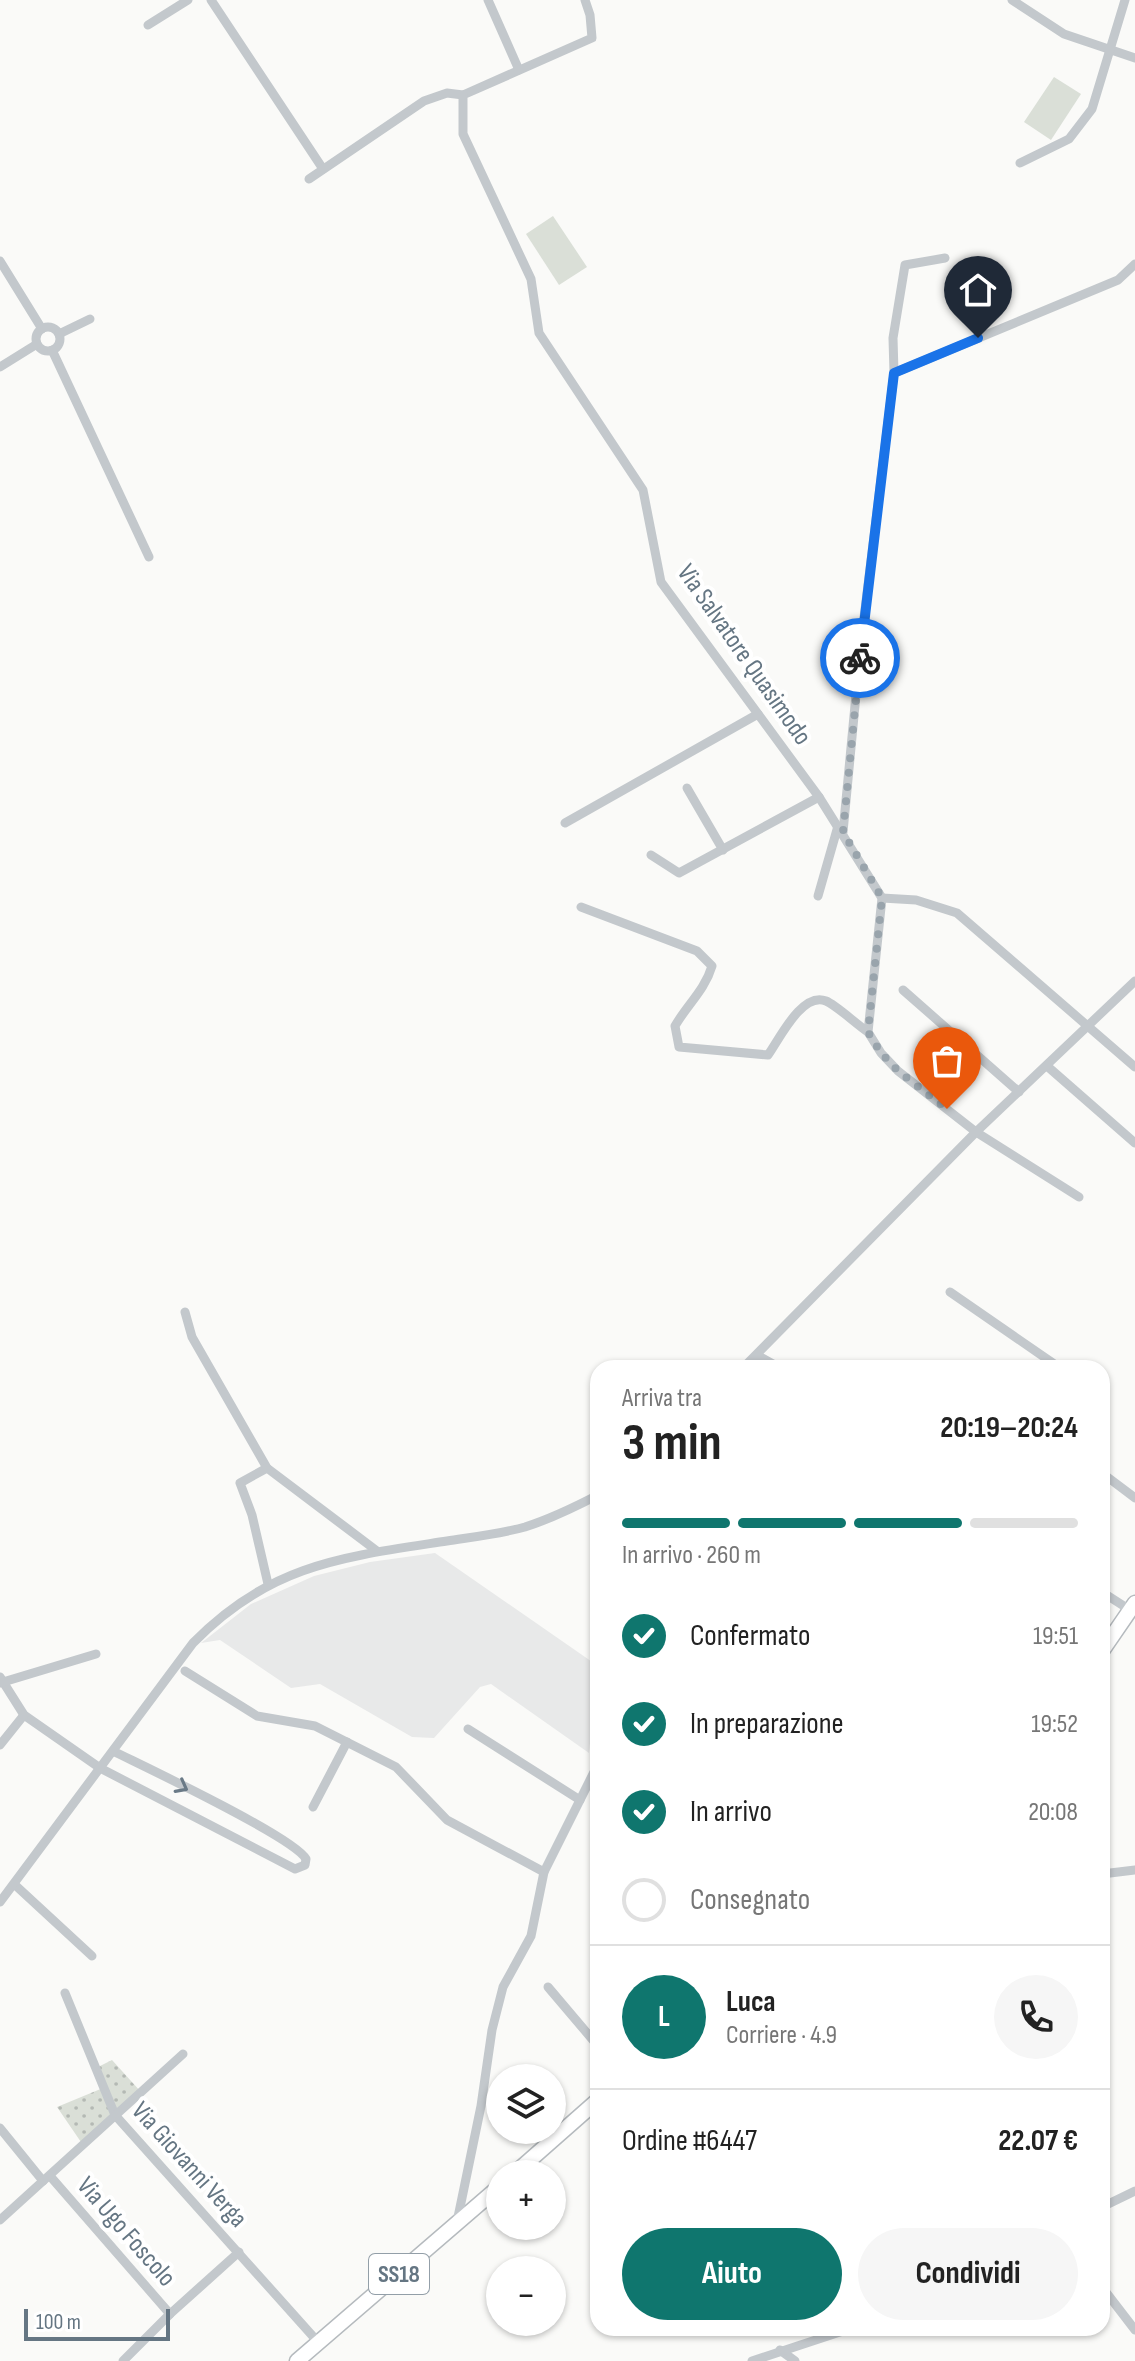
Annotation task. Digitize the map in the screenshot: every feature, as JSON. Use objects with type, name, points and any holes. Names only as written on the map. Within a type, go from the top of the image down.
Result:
[{"type":"main road","points":[[1110,1640],[1133,1607]]},
{"type":"main road","points":[[530,2160],[590,2107]]},
{"type":"main road","name":"SS18","points":[[297,2361],[486,2198]]},
{"type":"street","points":[[148,25],[188,0]]},
{"type":"street","points":[[211,0],[323,169]]},
{"type":"street","points":[[488,0],[519,70]]},
{"type":"street","points":[[309,179],[424,101],[447,93],[463,95],[592,38],[585,0]]},
{"type":"street","points":[[1012,0],[1064,34],[1135,58]]},
{"type":"street","points":[[1020,163],[1069,139],[1092,109],[1125,0]]},
{"type":"street","name":"Via Salvatore Quasimodo","points":[[463,95],[463,134],[531,279],[539,333],[643,490],[661,582],[819,797],[882,898]]},
{"type":"street","points":[[818,896],[840,829],[894,373],[893,338],[905,265],[945,258]]},
{"type":"street","points":[[0,261],[42,329]]},
{"type":"street","points":[[894,373],[1118,280],[1135,264]]},
{"type":"street","points":[[59,334],[90,319]]},
{"type":"street","points":[[42,329],[54,329],[59,334],[57,346],[52,350],[41,349],[37,344],[38,333],[42,329]]},
{"type":"street","points":[[0,367],[37,344]]},
{"type":"street","points":[[52,350],[149,557]]},
{"type":"street","points":[[565,823],[758,714]]},
{"type":"street","points":[[687,788],[723,850]]},
{"type":"street","points":[[651,855],[679,873],[819,797]]},
{"type":"street","points":[[868,1032],[882,898],[916,900],[957,913],[1135,1067]]},
{"type":"street","points":[[581,907],[697,951],[712,966],[707,984],[687,1005],[675,1026],[679,1047],[768,1055],[795,1013],[811,1001],[825,1000],[868,1032],[881,1053],[898,1071],[976,1132],[1079,1197]]},
{"type":"street","points":[[752,1360],[976,1132],[1135,981]]},
{"type":"street","points":[[903,990],[1019,1092]]},
{"type":"street","points":[[1047,1066],[1135,1143]]},
{"type":"street","points":[[950,1292],[1048,1360]]},
{"type":"street","points":[[185,1312],[192,1337],[267,1468],[377,1551]]},
{"type":"street","points":[[757,1355],[766,1360]]},
{"type":"street","points":[[267,1468],[240,1483],[252,1515],[268,1584]]},
{"type":"street","points":[[1110,1479],[1135,1498]]},
{"type":"street","points":[[0,1902],[193,1643],[216,1620],[268,1584],[323,1563],[524,1527],[590,1498]]},
{"type":"street","points":[[1110,1596],[1133,1607]]},
{"type":"street","points":[[96,1654],[1,1681],[24,1715],[100,1768],[295,1869],[305,1865],[302,1852],[273,1834],[113,1751]]},
{"type":"street","points":[[185,1671],[257,1716],[315,1726],[396,1767],[447,1820],[544,1872]]},
{"type":"street","points":[[0,1745],[24,1715]]},
{"type":"street","points":[[468,1729],[580,1800]]},
{"type":"street","points":[[313,1807],[347,1742]]},
{"type":"street","points":[[456,2225],[481,2106],[492,2030],[503,1987],[531,1936],[544,1872],[590,1780]]},
{"type":"street","points":[[1110,1873],[1135,1870]]},
{"type":"street","points":[[14,1884],[92,1956]]},
{"type":"street","points":[[548,1987],[590,2037]]},
{"type":"street","name":"Via Giovanni Verga","points":[[65,1993],[115,2115],[318,2342]]},
{"type":"street","points":[[0,2220],[183,2054]]},
{"type":"street","name":"Via Ugo Foscolo","points":[[0,2128],[170,2314]]},
{"type":"street","points":[[1110,2203],[1135,2191]]},
{"type":"street","points":[[123,2361],[239,2252]]},
{"type":"street","points":[[1110,2297],[1135,2330]]},
{"type":"street","points":[[752,2361],[826,2336]]},
{"type":"street","points":[[780,2350],[795,2361]]},
{"type":"shaded area","points":[[1054,77],[1081,94],[1051,140],[1024,122]]},
{"type":"shaded area","points":[[553,216],[587,267],[559,285],[526,234]]},
{"type":"shaded area","points":[[435,1553],[590,1660],[589,1753],[491,1684],[480,1687],[434,1738],[412,1737],[320,1684],[291,1688],[220,1640],[201,1643],[251,1604],[314,1576],[370,1562]]},
{"type":"shaded area","points":[[112,2060],[141,2092],[83,2145],[57,2107],[103,2088],[96,2068]]},
{"type":"way so far","points":[[860,658],[843,832],[882,898],[868,1032],[881,1053],[898,1071],[947,1109]]},
{"type":"route","points":[[860,658],[894,373],[978,338]]}]
